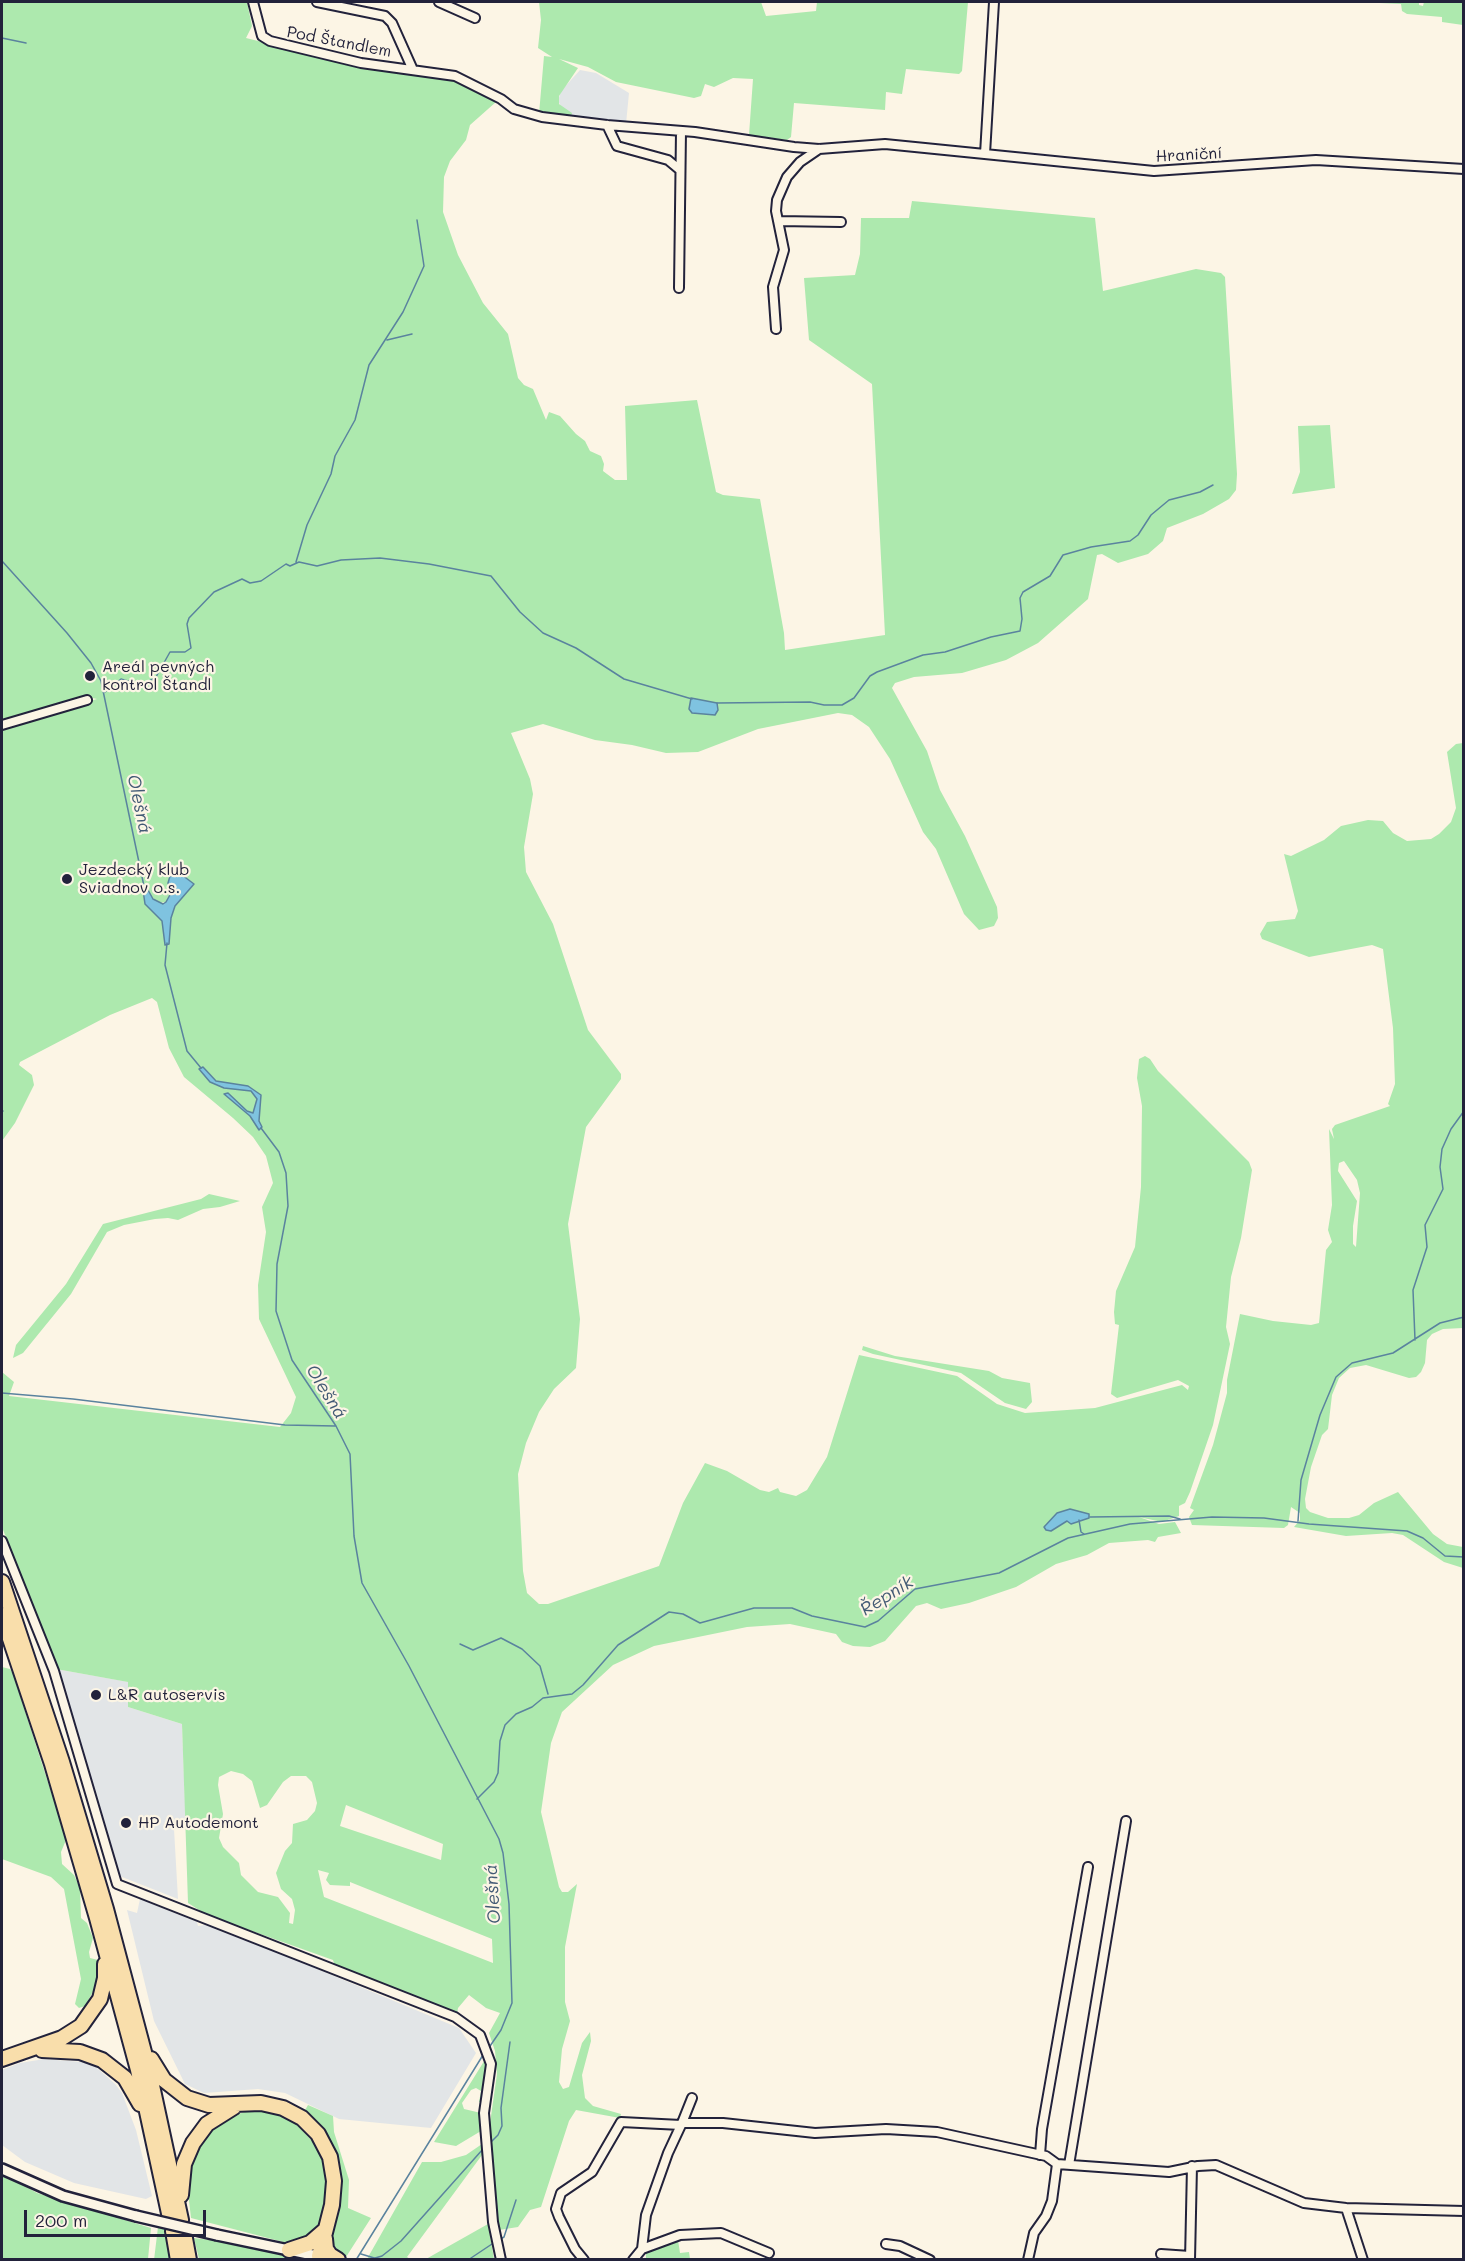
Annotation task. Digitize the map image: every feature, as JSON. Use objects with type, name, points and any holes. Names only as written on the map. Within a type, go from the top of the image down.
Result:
[{"type":"highway","points":[[2,1582],[62,1762],[135,2015],[154,2067],[172,2089],[203,2104],[261,2103],[283,2108],[302,2118],[318,2134],[330,2157],[334,2181],[332,2205],[319,2256]]},
{"type":"highway","points":[[2,1615],[48,1754],[97,1917],[138,2070],[154,2145]]},
{"type":"highway","points":[[2,2059],[34,2050],[74,2032],[88,2019],[100,1999],[105,1968],[97,1917]]},
{"type":"highway","points":[[135,2015],[177,2225]]},
{"type":"highway","points":[[34,2050],[80,2052],[102,2060],[125,2078],[138,2098],[189,2259]]},
{"type":"highway","points":[[178,2259],[177,2225],[182,2176],[188,2153],[207,2124],[238,2105]]},
{"type":"highway","points":[[289,2250],[310,2244],[326,2228]]},
{"type":"highway","points":[[326,2228],[326,2249],[330,2255],[338,2259]]},
{"type":"street","name":"Pod Štandlem","points":[[254,2],[262,36],[270,41],[361,63],[455,76],[501,99],[514,110],[542,117],[607,126],[681,131],[819,149],[885,144],[917,147]]},
{"type":"street","name":"Pod Štandlem","points":[[317,2],[385,16],[392,23],[413,70]]},
{"type":"street","points":[[439,2],[475,18]]},
{"type":"street","points":[[985,154],[994,2]]},
{"type":"street","points":[[607,126],[617,146],[668,160],[680,170]]},
{"type":"street","points":[[679,288],[681,131]]},
{"type":"street","name":"Hraniční","points":[[917,147],[1154,171],[1316,160],[1464,169]]},
{"type":"street","points":[[776,329],[773,287],[784,250],[777,200],[787,177],[800,162],[819,149]]},
{"type":"street","points":[[779,221],[841,222]]},
{"type":"street","points":[[2,724],[87,700]]},
{"type":"street","points":[[2,1541],[54,1671],[117,1884],[455,2017],[480,2035],[491,2064],[484,2113],[493,2222],[501,2259]]},
{"type":"street","points":[[1069,2165],[1126,1821]]},
{"type":"street","points":[[1040,2155],[1042,2129],[1089,1867]]},
{"type":"street","points":[[642,2249],[646,2215],[692,2098]]},
{"type":"street","points":[[584,2259],[575,2249],[556,2209],[561,2193],[592,2172],[621,2122],[723,2123],[815,2133],[886,2129],[937,2132],[1047,2156],[1057,2164],[1169,2172],[1192,2166],[1226,2167],[1304,2203],[1346,2208],[1464,2211]]},
{"type":"street","points":[[1028,2259],[1034,2233],[1046,2216],[1052,2201],[1057,2164]]},
{"type":"street","points":[[1161,2254],[1190,2258],[1192,2166]]},
{"type":"street","points":[[2,2169],[63,2196],[136,2216],[333,2259]]},
{"type":"street","points":[[1346,2208],[1363,2259]]},
{"type":"street","points":[[633,2259],[642,2249],[680,2235],[721,2233],[769,2253]]},
{"type":"street","points":[[886,2244],[900,2246],[930,2259]]},
{"type":"shaded area","points":[[580,70],[596,73],[629,93],[626,124],[571,117],[562,108],[558,101],[561,91]]},
{"type":"shaded area","points":[[56,1669],[129,1682],[128,1707],[182,1724],[186,1829],[174,1829],[178,1899],[117,1875]]},
{"type":"shaded area","points":[[140,1899],[197,1922],[198,1926],[205,1925],[298,1961],[459,2028],[476,2053],[431,2128],[339,2119],[285,2093],[258,2089],[204,2093],[185,2084],[154,2021],[127,1910],[137,1913]]},
{"type":"shaded area","points":[[44,2059],[82,2062],[96,2067],[115,2084],[122,2093],[136,2130],[152,2196],[146,2199],[74,2183],[25,2162],[2,2145],[2,2070],[20,2063]]},
{"type":"green space","points":[[2,2],[247,2],[252,26],[246,38],[351,64],[451,76],[496,102],[470,125],[466,140],[450,161],[444,177],[443,212],[458,255],[483,303],[508,334],[518,378],[524,385],[533,389],[546,420],[549,412],[560,416],[585,441],[590,451],[601,456],[604,464],[603,471],[615,480],[627,480],[625,406],[697,400],[716,492],[723,495],[760,499],[785,650],[885,635],[872,384],[809,340],[804,278],[855,275],[860,254],[861,218],[909,218],[912,201],[1095,218],[1103,291],[1196,269],[1221,273],[1225,277],[1237,474],[1236,490],[1229,499],[1203,514],[1167,528],[1163,541],[1148,554],[1118,563],[1102,554],[1097,555],[1088,599],[1038,643],[1006,660],[962,673],[914,677],[895,683],[892,688],[927,751],[940,790],[965,836],[997,907],[998,918],[994,926],[979,930],[964,914],[936,849],[923,832],[890,759],[869,727],[852,715],[838,713],[758,729],[698,752],[666,753],[595,740],[543,724],[511,733],[530,779],[533,794],[524,847],[526,872],[553,924],[588,1030],[621,1074],[621,1079],[586,1127],[568,1224],[580,1319],[576,1368],[554,1389],[539,1412],[526,1443],[518,1474],[523,1571],[527,1593],[539,1604],[548,1604],[659,1566],[683,1503],[705,1463],[727,1471],[760,1490],[769,1492],[778,1488],[780,1492],[796,1496],[807,1490],[827,1457],[859,1355],[957,1376],[997,1404],[1025,1413],[1095,1408],[1182,1385],[1188,1390],[1189,1386],[1178,1380],[1117,1398],[1111,1394],[1119,1325],[1115,1324],[1116,1291],[1135,1247],[1141,1187],[1142,1106],[1137,1078],[1139,1059],[1145,1056],[1150,1059],[1158,1071],[1249,1162],[1252,1170],[1241,1238],[1231,1277],[1226,1327],[1230,1344],[1213,1425],[1190,1492],[1185,1503],[1179,1506],[1179,1516],[1162,1522],[1139,1517],[1159,1524],[1175,1522],[1181,1533],[1158,1537],[1155,1542],[1148,1540],[1109,1543],[1087,1555],[1056,1564],[1016,1587],[969,1603],[941,1609],[927,1603],[916,1606],[885,1641],[870,1647],[853,1646],[842,1642],[836,1634],[790,1624],[747,1627],[654,1646],[613,1665],[562,1712],[551,1743],[541,1812],[559,1887],[562,1892],[568,1892],[577,1884],[565,1947],[565,2002],[570,2021],[562,2049],[559,2082],[563,2089],[569,2087],[582,2043],[590,2032],[591,2041],[582,2075],[585,2098],[593,2106],[621,2114],[620,2118],[576,2110],[569,2121],[541,2207],[530,2210],[518,2227],[499,2230],[489,2130],[497,2074],[495,2051],[489,2033],[500,2013],[486,2008],[469,1995],[458,2008],[457,2014],[335,1966],[333,1960],[207,1915],[188,1903],[182,1724],[128,1707],[128,1682],[56,1669],[2,1527],[2,1372],[14,1382],[9,1396],[280,1427],[291,1413],[296,1397],[259,1319],[258,1285],[266,1232],[262,1207],[273,1183],[266,1156],[253,1137],[184,1077],[169,1048],[157,1002],[152,998],[110,1015],[20,1062],[19,1065],[32,1075],[34,1085],[15,1123],[2,1141],[2,727],[97,699],[88,697],[2,720]],"holes":[[[182,875],[194,884],[175,906],[168,944],[162,921],[145,904],[144,894],[150,895],[158,903],[166,902],[171,892],[169,888]],[[203,1067],[216,1081],[248,1086],[261,1095],[259,1122],[262,1127],[259,1129],[250,1116],[224,1094],[228,1093],[247,1111],[253,1113],[257,1099],[251,1091],[216,1085],[199,1070]],[[231,1771],[243,1774],[252,1781],[260,1808],[267,1805],[283,1782],[291,1776],[306,1776],[312,1782],[317,1803],[315,1811],[307,1820],[293,1824],[292,1843],[285,1851],[276,1873],[281,1889],[292,1899],[295,1910],[293,1924],[289,1923],[290,1913],[278,1897],[258,1892],[241,1875],[239,1863],[223,1847],[219,1838],[223,1814],[218,1785],[219,1777]],[[346,1805],[443,1844],[441,1860],[340,1826]],[[318,1870],[329,1873],[326,1880],[330,1885],[350,1886],[350,1882],[492,1939],[493,1963],[324,1897]]]},
{"type":"green space","points":[[539,2],[761,2],[766,16],[816,11],[817,2],[968,2],[962,71],[959,74],[906,69],[902,94],[886,92],[885,110],[794,103],[791,137],[787,140],[749,135],[753,79],[733,78],[714,87],[705,84],[701,96],[694,98],[616,82],[588,67],[559,59],[578,68],[559,96],[559,104],[572,113],[571,117],[539,114],[544,56],[552,57],[538,48],[541,20]]},
{"type":"green space","points":[[1358,2],[1419,2],[1419,5],[1423,6],[1424,2],[1463,2],[1463,25],[1442,22],[1442,17],[1407,14],[1402,11],[1401,4]]},
{"type":"green space","points":[[1330,425],[1335,488],[1292,494],[1300,472],[1298,426]]},
{"type":"green space","points":[[1463,743],[1463,1328],[1443,1329],[1432,1334],[1427,1340],[1425,1363],[1416,1377],[1409,1378],[1366,1365],[1350,1368],[1339,1378],[1332,1395],[1328,1429],[1322,1435],[1311,1467],[1305,1499],[1306,1508],[1310,1512],[1328,1518],[1349,1518],[1359,1515],[1374,1503],[1398,1492],[1433,1534],[1447,1544],[1463,1547],[1463,1568],[1444,1562],[1403,1535],[1392,1533],[1346,1536],[1294,1527],[1300,1520],[1300,1513],[1291,1507],[1288,1525],[1284,1528],[1192,1525],[1189,1517],[1194,1510],[1190,1508],[1213,1445],[1227,1393],[1227,1380],[1240,1314],[1273,1321],[1311,1325],[1319,1323],[1326,1250],[1332,1242],[1328,1230],[1332,1205],[1329,1129],[1334,1139],[1332,1129],[1335,1125],[1390,1106],[1388,1104],[1395,1084],[1393,1028],[1383,949],[1372,945],[1309,957],[1262,939],[1260,934],[1267,922],[1295,919],[1298,911],[1284,854],[1291,856],[1324,840],[1341,826],[1368,820],[1383,821],[1393,833],[1407,841],[1431,839],[1439,834],[1451,822],[1456,808],[1447,752],[1456,744]],"holes":[[[1344,1161],[1357,1180],[1360,1193],[1356,1247],[1353,1244],[1353,1226],[1357,1201],[1338,1171],[1339,1163]]]},
{"type":"green space","points":[[209,1194],[240,1201],[203,1209],[178,1220],[155,1219],[124,1225],[107,1232],[71,1294],[23,1353],[13,1358],[16,1345],[66,1284],[103,1224],[201,1199]]},
{"type":"green space","points":[[863,1346],[895,1356],[989,1371],[1002,1378],[1030,1383],[1032,1402],[1026,1409],[1005,1403],[961,1373],[873,1354],[862,1350]]},
{"type":"green space","points":[[2,1667],[10,1669],[13,1674],[65,1835],[66,1840],[61,1852],[62,1864],[74,1875],[80,1888],[81,1918],[87,1923],[93,1938],[89,1952],[90,1958],[98,1960],[99,1989],[94,1990],[85,2006],[79,2008],[75,2004],[81,1979],[64,1889],[51,1877],[2,1859]]},
{"type":"green space","points":[[486,2058],[483,2102],[479,2102],[481,2091],[476,2088],[471,2090],[462,2103],[464,2109],[481,2113],[481,2131],[456,2146],[434,2142]]},
{"type":"green space","points":[[308,2105],[333,2116],[334,2132],[349,2180],[348,2208],[371,2218],[346,2257],[336,2252],[330,2239],[340,2195],[335,2153],[304,2112]]},
{"type":"green space","points":[[251,2110],[287,2117],[313,2142],[324,2164],[327,2195],[325,2211],[317,2230],[303,2242],[291,2244],[191,2218],[188,2192],[194,2152],[213,2128],[229,2117]]},
{"type":"green space","points":[[482,2144],[482,2155],[407,2257],[410,2259],[367,2259],[422,2162],[441,2162],[466,2155]]},
{"type":"green space","points":[[2,2173],[37,2193],[151,2228],[148,2259],[2,2259]]},
{"type":"green space","points":[[488,2224],[494,2259],[426,2259]]},
{"type":"green space","points":[[158,2227],[165,2229],[171,2259],[154,2260]]},
{"type":"green space","points":[[194,2238],[234,2243],[308,2259],[199,2259]]},
{"type":"green space","points":[[678,2240],[680,2253],[689,2252],[690,2259],[646,2260],[646,2253],[650,2249]]},
{"type":"water","points":[[691,698],[717,703],[718,710],[715,715],[692,713],[689,709]]},
{"type":"water","points":[[182,875],[194,884],[175,906],[171,918],[169,944],[165,945],[162,921],[145,904],[143,890],[148,890],[153,899],[163,904],[171,893],[168,883],[170,876]]},
{"type":"water","points":[[203,1067],[216,1081],[248,1086],[261,1095],[259,1121],[262,1127],[259,1130],[250,1116],[224,1094],[228,1093],[247,1111],[253,1113],[257,1099],[251,1091],[224,1088],[210,1082],[199,1069]]},
{"type":"water","points":[[1070,1509],[1089,1514],[1089,1518],[1071,1524],[1067,1521],[1051,1531],[1046,1530],[1044,1527],[1057,1513]]},
{"type":"waterway","points":[[2,38],[26,43]]},
{"type":"waterway","points":[[296,562],[307,525],[331,474],[335,456],[355,420],[369,365],[403,312],[424,266],[417,220]]},
{"type":"waterway","points":[[387,340],[412,334]]},
{"type":"waterway","points":[[717,703],[810,702],[842,705],[854,698],[870,676],[877,672],[923,655],[945,652],[991,637],[1020,631],[1022,619],[1020,598],[1023,592],[1050,576],[1063,555],[1091,547],[1130,541],[1138,535],[1151,515],[1169,500],[1200,492],[1213,485]]},
{"type":"waterway","points":[[105,692],[121,679],[135,686],[141,686],[156,677],[170,652],[185,652],[191,648],[187,624],[189,618],[214,592],[242,579],[250,583],[261,581],[286,564],[290,566],[299,562],[317,566],[341,560],[380,558],[429,564],[491,576],[520,612],[543,633],[576,648],[624,679],[692,699]]},
{"type":"waterway","name":"Olešná","points":[[2,561],[67,633],[91,663],[101,681],[145,891]]},
{"type":"waterway","name":"Olešná","points":[[167,943],[165,965],[187,1051],[201,1068]]},
{"type":"waterway","points":[[1415,1340],[1413,1290],[1427,1247],[1425,1225],[1443,1189],[1440,1167],[1442,1149],[1451,1129],[1464,1111]]},
{"type":"waterway","name":"Olešná","points":[[261,1128],[279,1152],[286,1173],[288,1206],[277,1264],[276,1311],[292,1360],[336,1426],[350,1454],[354,1536],[362,1583],[409,1666],[499,1839],[503,1853],[509,1904],[512,2003],[501,2030],[488,2049]]},
{"type":"waterway","points":[[1298,1521],[1301,1480],[1320,1415],[1336,1377],[1352,1363],[1393,1353],[1440,1323],[1464,1317]]},
{"type":"waterway","points":[[2,1393],[73,1399],[285,1425],[335,1426]]},
{"type":"waterway","points":[[1090,1517],[1169,1516],[1180,1519]]},
{"type":"waterway","name":"Řepník","points":[[477,1799],[494,1782],[498,1773],[500,1741],[505,1725],[516,1714],[532,1707],[543,1698],[572,1694],[583,1685],[618,1645],[669,1612],[683,1614],[700,1623],[754,1608],[792,1608],[812,1616],[865,1627],[878,1621],[915,1589],[999,1573],[1068,1538],[1130,1524],[1212,1517],[1264,1518],[1309,1524],[1407,1531],[1423,1538],[1445,1556],[1464,1557]]},
{"type":"waterway","points":[[1079,1520],[1081,1532],[1084,1534]]},
{"type":"waterway","points":[[460,1644],[473,1650],[501,1638],[522,1649],[540,1666],[548,1694]]},
{"type":"waterway","points":[[489,2144],[498,2135],[502,2126],[501,2108],[510,2042]]},
{"type":"waterway","name":"Olešná","points":[[356,2260],[483,2055]]},
{"type":"waterway","points":[[375,2258],[382,2256],[401,2241],[483,2149]]},
{"type":"waterway","points":[[499,2240],[504,2237],[516,2200]]},
{"type":"waterway","points":[[468,2260],[495,2242]]},
{"type":"waterway","points":[[361,2254],[381,2260]]},
{"type":"place","name":"Areál pevných kontrol Štandl","points":[[90,676]]},
{"type":"place","name":"Jezdecký klub Sviadnov o.s.","points":[[67,879]]},
{"type":"place","name":"L&R autoservis","points":[[96,1695]]},
{"type":"place","name":"HP Autodemont","points":[[126,1823]]}]
